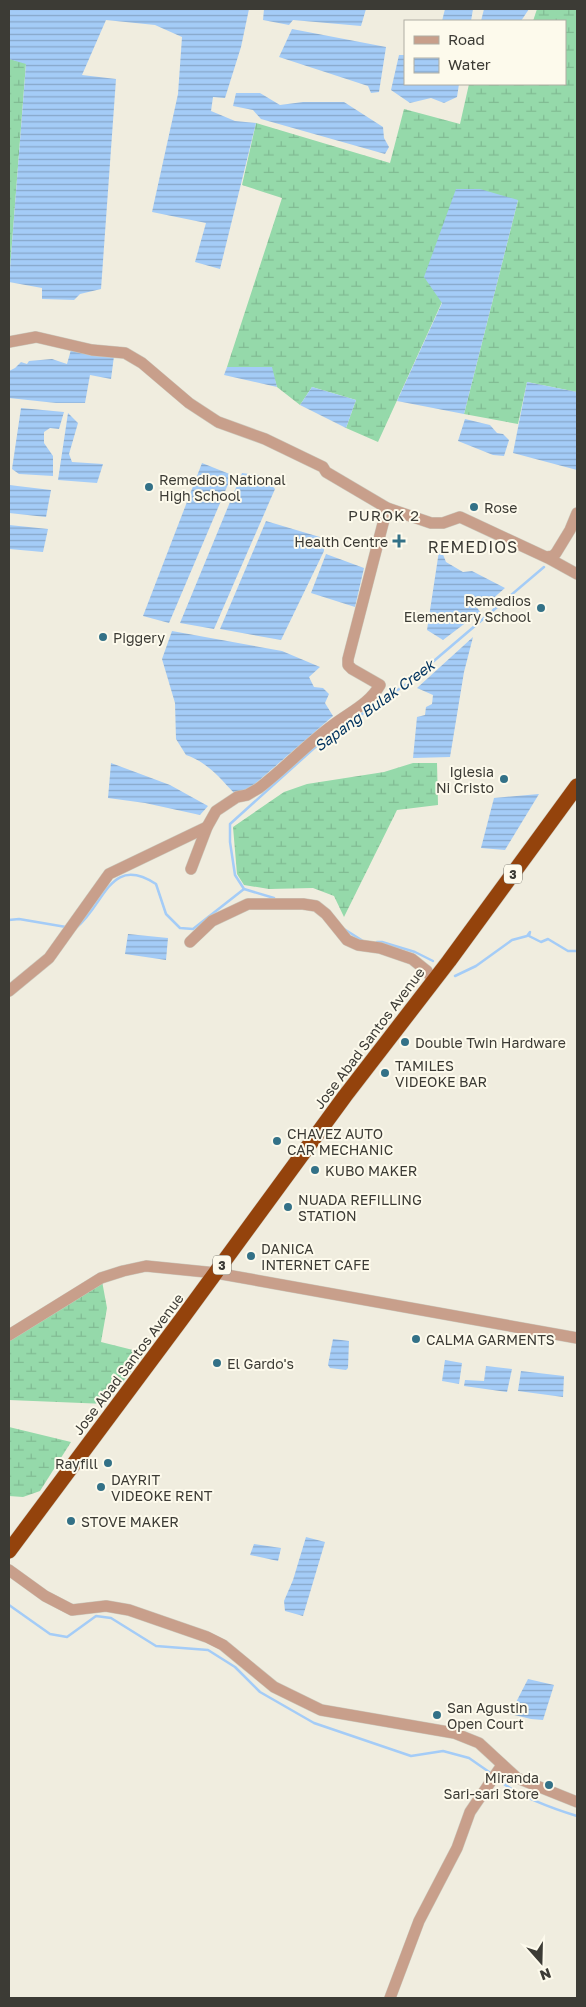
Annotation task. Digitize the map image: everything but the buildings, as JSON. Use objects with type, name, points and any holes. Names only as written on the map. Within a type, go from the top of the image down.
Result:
[{"type":"highway","name":"Jose Abad Santos Avenue","points":[[9,1551],[577,786]]},
{"type":"street","points":[[9,342],[36,337],[92,350],[125,353],[142,363],[189,403],[218,422],[265,439],[323,467],[326,472],[387,508],[436,524],[460,517],[547,557],[577,574]]},
{"type":"street","points":[[190,869],[207,827],[216,811],[237,797],[247,795],[259,788],[334,724],[374,695],[380,685],[352,670],[348,666],[348,659],[387,508]]},
{"type":"street","points":[[547,557],[553,556],[556,553],[570,530],[577,513]]},
{"type":"street","points":[[9,991],[49,958],[109,874],[207,827]]},
{"type":"street","points":[[190,942],[212,921],[248,904],[303,904],[316,906],[326,914],[347,940],[358,946],[380,948],[412,959],[427,970],[433,981]]},
{"type":"street","points":[[9,1335],[101,1278],[146,1266],[216,1272],[577,1338]]},
{"type":"street","points":[[9,1570],[45,1596],[72,1610],[106,1606],[129,1610],[207,1637],[224,1645],[274,1686],[321,1710],[454,1733],[479,1743],[500,1768],[518,1778],[577,1802]]},
{"type":"street","points":[[390,1998],[419,1921],[457,1848],[470,1812],[500,1768]]},
{"type":"green space","points":[[537,9],[577,9],[577,392],[527,382],[518,424],[464,414],[518,200],[442,302],[378,442],[346,428],[356,400],[312,387],[300,405],[277,387],[271,367],[227,367],[282,198],[242,185],[256,123],[390,163],[404,109],[460,124],[469,85],[566,85],[566,20],[533,20]]},
{"type":"green space","points":[[9,59],[26,63],[9,282]]},
{"type":"green space","points":[[413,763],[437,763],[438,805],[397,810],[344,917],[334,896],[313,888],[269,889],[244,885],[237,874],[233,827],[284,792],[307,784],[384,772]]},
{"type":"green space","points":[[102,1281],[107,1308],[101,1342],[145,1353],[106,1404],[9,1400],[9,1340]]},
{"type":"green space","points":[[9,1427],[71,1442],[40,1491],[23,1497],[9,1496]]},
{"type":"water","points":[[9,9],[249,9],[241,47],[225,98],[213,97],[211,111],[235,121],[256,123],[220,269],[195,262],[206,223],[152,212],[178,94],[182,37],[155,25],[106,20],[82,75],[116,79],[101,289],[80,294],[74,300],[42,299],[42,288],[9,282],[26,64],[9,59]]},
{"type":"water","points":[[264,9],[366,9],[361,26],[293,20],[289,25],[263,20]]},
{"type":"water","points":[[445,9],[473,9],[471,20],[442,20]]},
{"type":"water","points":[[484,9],[529,9],[522,20],[481,20]]},
{"type":"water","points":[[292,29],[386,47],[379,92],[371,93],[368,86],[279,57]]},
{"type":"water","points":[[399,55],[404,55],[404,85],[459,85],[457,97],[444,103],[431,98],[410,103],[391,90]]},
{"type":"water","points":[[236,93],[260,93],[280,105],[303,102],[344,102],[383,127],[384,138],[389,147],[385,154],[261,119],[253,110],[233,106]]},
{"type":"water","points":[[456,189],[480,189],[518,200],[464,414],[397,401],[442,303],[424,277]]},
{"type":"water","points":[[72,346],[114,356],[111,379],[90,375],[85,403],[56,403],[9,398],[9,371],[21,362],[27,364],[29,361],[52,359],[67,364]]},
{"type":"water","points":[[227,367],[272,367],[277,387],[224,375]]},
{"type":"water","points":[[527,382],[577,392],[577,470],[513,453]]},
{"type":"water","points":[[312,387],[356,400],[346,428],[300,405]]},
{"type":"water","points":[[21,408],[64,412],[59,429],[50,428],[44,432],[44,443],[53,456],[53,476],[19,474],[12,469]]},
{"type":"water","points":[[68,413],[78,423],[69,454],[72,462],[103,464],[97,483],[58,480]]},
{"type":"water","points":[[465,419],[490,425],[497,433],[503,434],[509,440],[504,456],[493,455],[458,441]]},
{"type":"water","points":[[202,463],[232,475],[169,623],[143,616]]},
{"type":"water","points":[[242,473],[264,476],[275,489],[214,629],[180,623]]},
{"type":"water","points":[[9,485],[51,490],[46,517],[9,513]]},
{"type":"water","points":[[266,521],[323,538],[324,551],[281,640],[220,629]]},
{"type":"water","points":[[9,525],[48,529],[43,552],[9,549]]},
{"type":"water","points":[[439,551],[442,552],[446,562],[463,572],[472,571],[505,588],[490,601],[483,598],[476,606],[480,612],[443,640],[427,630]]},
{"type":"water","points":[[326,554],[364,568],[355,607],[311,593]]},
{"type":"water","points":[[172,631],[282,651],[320,667],[309,677],[314,687],[323,688],[329,694],[325,703],[333,716],[249,789],[235,794],[207,766],[186,755],[176,739],[175,703],[162,659]]},
{"type":"water","points":[[473,637],[464,672],[450,757],[413,758],[417,717],[425,715],[426,707],[432,704],[433,695],[417,688]]},
{"type":"water","points":[[111,763],[170,785],[208,806],[200,815],[145,803],[108,798]]},
{"type":"water","points":[[539,794],[505,850],[481,848],[494,798]]},
{"type":"water","points":[[128,934],[168,938],[166,960],[125,954]]},
{"type":"water","points":[[333,1339],[349,1341],[348,1368],[346,1370],[330,1368],[328,1365]]},
{"type":"water","points":[[445,1360],[462,1363],[459,1384],[442,1381]]},
{"type":"water","points":[[486,1366],[512,1369],[507,1392],[464,1386],[465,1380],[484,1381]]},
{"type":"water","points":[[521,1371],[564,1376],[563,1397],[518,1391]]},
{"type":"water","points":[[306,1537],[325,1542],[303,1616],[285,1611],[284,1601],[293,1580]]},
{"type":"water","points":[[254,1544],[281,1548],[278,1561],[250,1555]]},
{"type":"water","points":[[528,1679],[554,1685],[543,1720],[510,1714]]},
{"type":"waterway","name":"Sapang Bulak Creek","points":[[274,898],[244,889],[235,875],[230,842],[230,824],[322,741],[408,683],[544,567]]},
{"type":"waterway","points":[[77,927],[87,917],[110,886],[118,878],[128,875],[141,876],[156,884],[166,914],[180,928],[193,929],[244,889]]},
{"type":"waterway","points":[[9,920],[19,919],[66,927]]},
{"type":"waterway","points":[[344,929],[363,941]]},
{"type":"waterway","points":[[455,976],[476,966],[512,940],[527,936],[530,932],[529,936],[541,942],[548,939],[568,951],[577,951]]},
{"type":"waterway","points":[[377,942],[415,952],[433,961]]},
{"type":"waterway","points":[[9,1605],[50,1634],[67,1637],[96,1616],[111,1618],[156,1646],[208,1650],[235,1667],[260,1692],[314,1723],[411,1756],[443,1751],[469,1758],[492,1774]]},
{"type":"waterway","points":[[498,1779],[524,1796],[577,1816]]},
{"type":"place","name":"Remedios National High School","points":[[149,487]]},
{"type":"place","name":"Rose","points":[[474,507]]},
{"type":"place","name":"Health Centre","points":[[399,541]]},
{"type":"place","name":"Remedios Elementary School","points":[[541,608]]},
{"type":"place","name":"Piggery","points":[[103,637]]},
{"type":"place","name":"Iglesia Ni Cristo","points":[[504,779]]},
{"type":"place","name":"Double Twin Hardware","points":[[405,1042]]},
{"type":"place","name":"TAMILES VIDEOKE BAR","points":[[385,1073]]},
{"type":"place","name":"CHAVEZ AUTO CAR MECHANIC","points":[[277,1141]]},
{"type":"place","name":"KUBO MAKER","points":[[315,1170]]},
{"type":"place","name":"NUADA REFILLING STATION","points":[[288,1207]]},
{"type":"place","name":"DANICA INTERNET CAFE","points":[[251,1256]]},
{"type":"place","name":"CALMA GARMENTS","points":[[416,1339]]},
{"type":"place","name":"El Gardo's","points":[[217,1363]]},
{"type":"place","name":"Rayfill","points":[[108,1463]]},
{"type":"place","name":"DAYRIT VIDEOKE RENT","points":[[101,1487]]},
{"type":"place","name":"STOVE MAKER","points":[[71,1521]]},
{"type":"place","name":"San Agustin Open Court","points":[[437,1715]]},
{"type":"place","name":"Miranda Sari-sari Store","points":[[549,1785]]},
{"type":"district","name":"PUROK 2","points":[[384,515]]},
{"type":"district","name":"REMEDIOS","points":[[473,547]]}]
